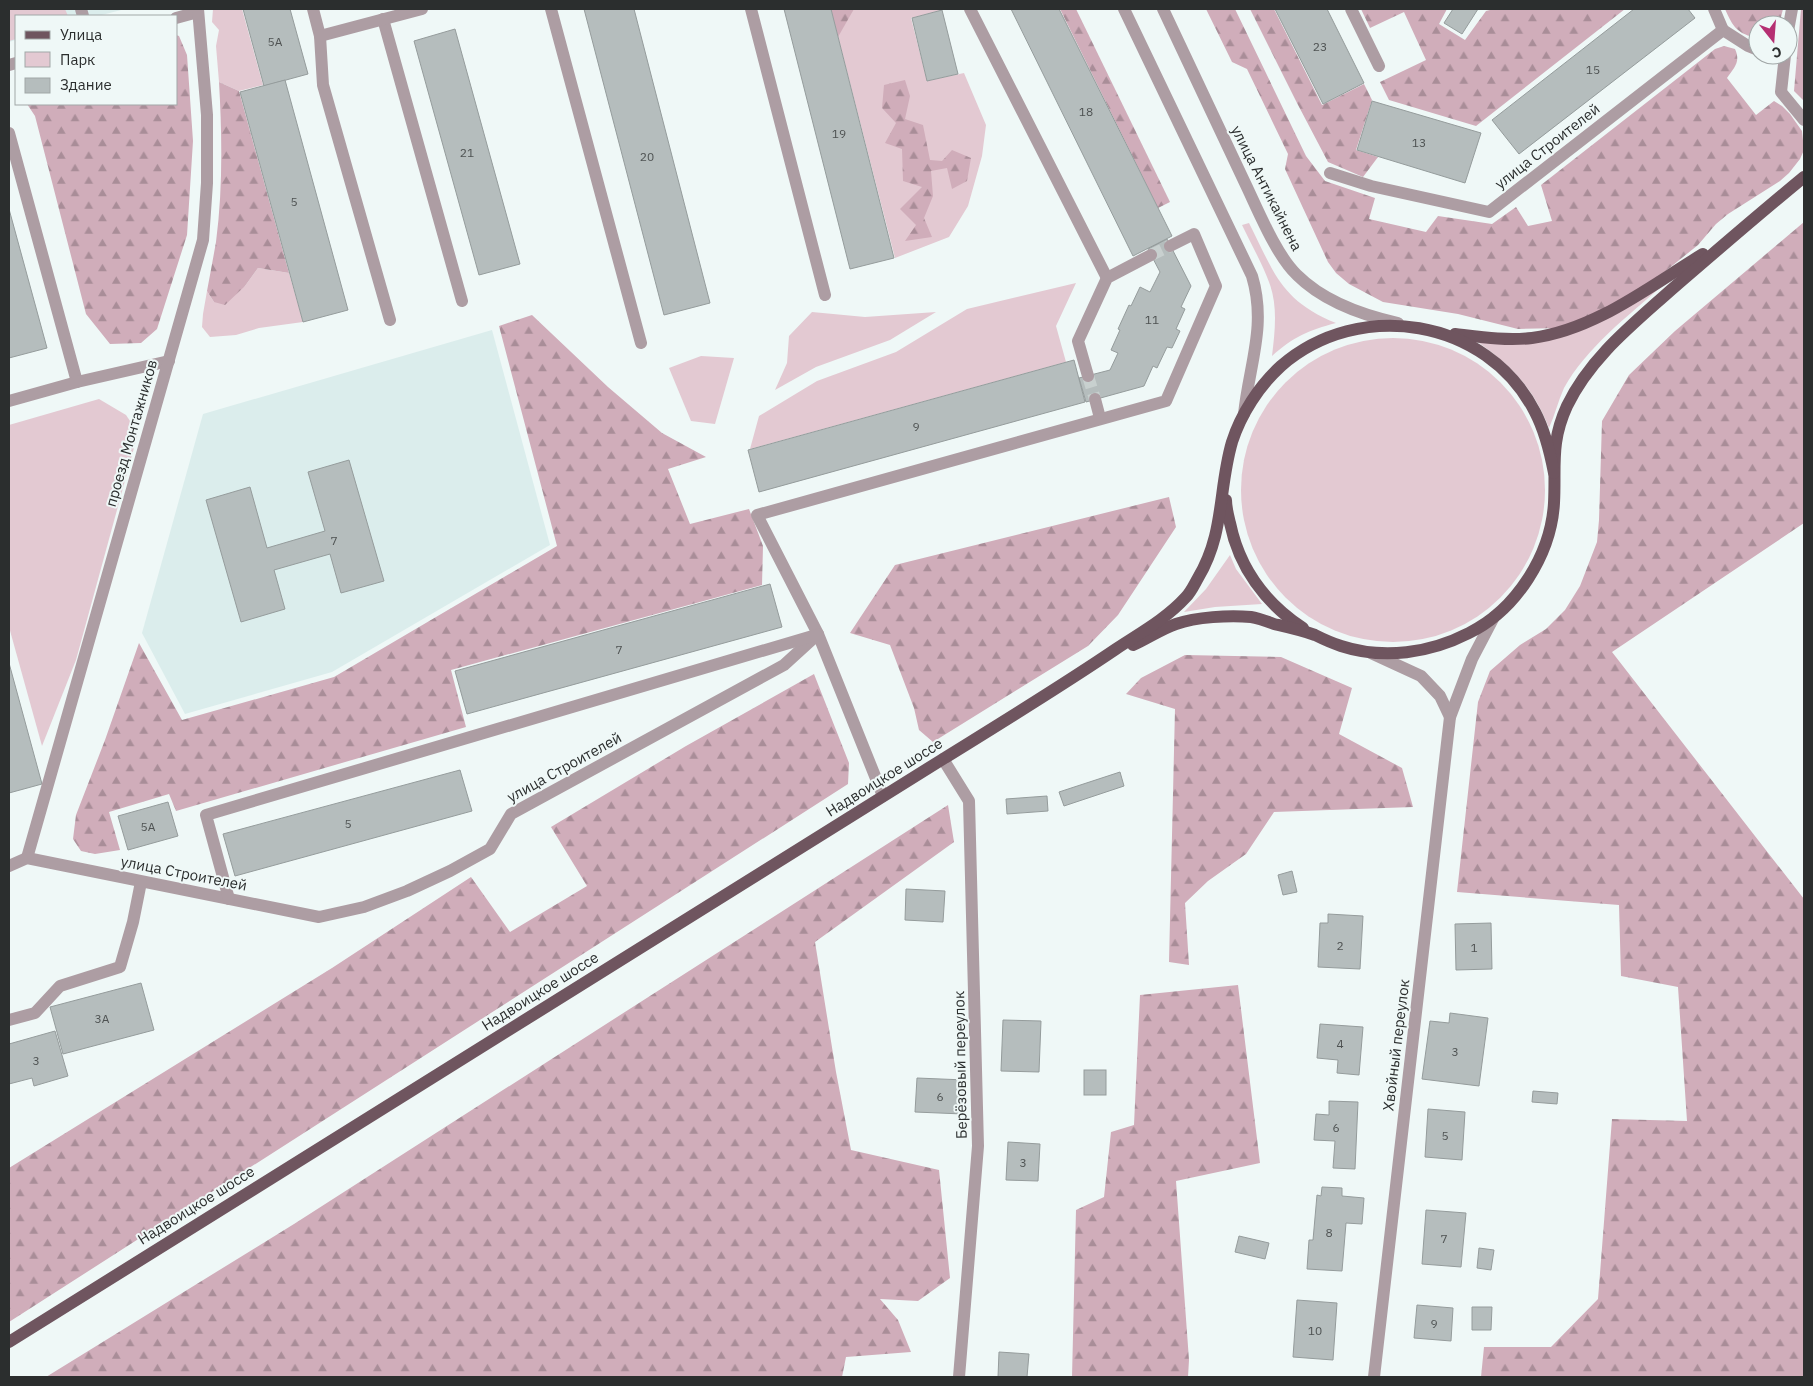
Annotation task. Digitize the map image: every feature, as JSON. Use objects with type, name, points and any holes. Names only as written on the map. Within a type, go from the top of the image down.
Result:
[{"type":"main road","points":[[1088,668],[1176,624],[1215,617],[1252,617],[1313,635],[1341,646],[1371,653],[1397,654],[1440,646],[1472,632],[1494,617],[1517,594],[1535,567],[1548,537],[1554,505],[1554,450],[1559,427],[1580,383],[1603,352],[1636,321],[1731,237],[1804,177]]},
{"type":"main road","points":[[1088,668],[1173,611],[1188,595],[1210,556],[1218,528],[1232,442],[1244,414],[1260,389],[1280,367],[1304,350],[1331,336],[1369,326],[1389,325],[1501,338],[1530,338],[1553,334],[1620,306],[1731,237]]},
{"type":"main road","points":[[1432,331],[1466,344],[1494,362],[1517,384],[1535,411],[1548,441],[1554,473]]},
{"type":"main road","points":[[1226,473],[1226,505],[1232,537],[1245,567],[1263,594],[1280,611],[1313,635]]},
{"type":"main road","name":"Надвоицкое шоссе","points":[[9,1342],[1088,668]]},
{"type":"street","points":[[313,9],[320,36],[323,85],[390,320]]},
{"type":"street","points":[[320,36],[422,9]]},
{"type":"street","points":[[552,9],[641,343]]},
{"type":"street","points":[[751,9],[825,295]]},
{"type":"street","points":[[970,9],[1107,278]]},
{"type":"street","points":[[1124,9],[1252,276],[1257,291],[1259,328],[1244,414]]},
{"type":"street","name":"улица Антикайнена","points":[[1163,9],[1256,205],[1278,248],[1296,274],[1310,287],[1351,309],[1373,318],[1432,331]]},
{"type":"street","points":[[1352,9],[1379,66]]},
{"type":"street","points":[[1714,9],[1723,30],[1748,46]]},
{"type":"street","points":[[178,17],[198,10]]},
{"type":"street","name":"проезд Монтажников","points":[[27,858],[203,240],[207,183],[207,115],[198,10]]},
{"type":"street","points":[[383,19],[462,301]]},
{"type":"street","name":"улица Строителей","points":[[1330,173],[1370,186],[1489,212],[1723,30]]},
{"type":"street","points":[[1784,65],[1782,92],[1804,120]]},
{"type":"street","points":[[9,133],[77,382]]},
{"type":"street","points":[[883,796],[818,634],[757,515],[1166,401],[1216,286],[1194,234],[1170,246]]},
{"type":"street","points":[[1088,376],[1078,341],[1107,278],[1152,255]]},
{"type":"street","points":[[9,401],[77,382],[169,361]]},
{"type":"street","points":[[1095,399],[1100,418]]},
{"type":"street","name":"Хвойный переулок","points":[[1374,1377],[1450,717],[1472,659],[1494,617]]},
{"type":"street","points":[[229,899],[206,815],[818,634]]},
{"type":"street","name":"улица Строителей","points":[[27,858],[319,917],[364,907],[407,891],[450,871],[490,849],[511,814],[784,665],[818,634]]},
{"type":"street","points":[[1371,653],[1421,676],[1440,696],[1450,717]]},
{"type":"street","name":"Берёзовый переулок","points":[[943,759],[970,801],[978,1146],[959,1377]]},
{"type":"street","points":[[9,866],[27,858]]},
{"type":"street","points":[[9,1020],[35,1013],[60,986],[120,967],[133,922],[141,882]]},
{"type":"shaded area","points":[[9,9],[125,9],[102,15],[15,15],[15,40],[9,42]]},
{"type":"shaded area","points":[[492,330],[550,545],[332,672],[185,714],[142,633],[203,414]]},
{"type":"green space","points":[[9,9],[65,9],[68,15],[15,15],[15,39],[9,41]]},
{"type":"green space","points":[[213,9],[242,9],[263,85],[239,91],[219,82],[216,46],[219,30],[212,22]]},
{"type":"green space","points":[[831,9],[942,9],[911,18],[927,81],[964,73],[986,125],[982,156],[968,206],[949,237],[895,258]]},
{"type":"green space","points":[[831,9],[854,9],[838,37]]},
{"type":"green space","points":[[1060,9],[1076,9],[1170,202],[1158,208]]},
{"type":"green space","points":[[1206,9],[1235,9],[1306,156],[1325,181],[1375,198],[1369,219],[1426,232],[1438,216],[1492,224],[1516,207],[1528,226],[1552,221],[1541,185],[1715,49],[1724,46],[1735,49],[1737,54],[1736,65],[1727,78],[1756,115],[1774,101],[1782,106],[1802,131],[1804,150],[1800,159],[1780,181],[1728,214],[1716,224],[1698,245],[1637,294],[1565,328],[1518,329],[1458,314],[1383,302],[1349,284],[1336,273],[1328,262],[1285,169],[1288,154],[1247,69],[1232,62]]},
{"type":"green space","points":[[1250,9],[1274,9],[1322,105],[1364,84],[1372,100],[1356,150],[1378,157],[1363,177],[1328,162]]},
{"type":"green space","points":[[1361,9],[1447,9],[1439,24],[1465,40],[1486,11],[1494,9],[1625,9],[1476,126],[1389,100],[1380,82],[1426,60],[1404,12],[1370,28]]},
{"type":"green space","points":[[1725,9],[1783,9],[1782,15],[1748,15],[1748,35],[1740,32],[1731,21]]},
{"type":"green space","points":[[1801,9],[1804,9],[1804,101],[1794,91],[1796,65],[1798,65]]},
{"type":"green space","points":[[179,36],[187,55],[193,141],[187,235],[157,329],[141,343],[110,344],[86,314],[35,116],[28,105],[178,105]]},
{"type":"green space","points":[[905,80],[910,96],[905,119],[923,125],[930,160],[942,161],[952,150],[971,158],[967,181],[952,189],[947,168],[931,171],[933,196],[924,218],[932,237],[905,241],[916,225],[900,209],[922,187],[903,181],[902,149],[885,143],[896,123],[882,108],[884,85]]},
{"type":"green space","points":[[219,82],[239,91],[289,273],[258,268],[245,286],[225,305],[214,302],[207,291],[216,242],[220,202]]},
{"type":"green space","points":[[1804,222],[1804,523],[1612,652],[1804,899],[1804,1377],[1481,1377],[1484,1347],[1551,1347],[1598,1299],[1612,1119],[1687,1121],[1678,987],[1621,976],[1619,905],[1457,892],[1478,702],[1490,671],[1520,645],[1546,629],[1565,610],[1580,586],[1597,542],[1602,421],[1629,375],[1675,331]]},
{"type":"green space","points":[[1249,223],[1273,270],[1290,294],[1302,305],[1336,323],[1302,335],[1272,356],[1275,328],[1274,300],[1266,275],[1242,225]]},
{"type":"green space","points":[[258,268],[289,273],[303,322],[259,328],[236,335],[210,337],[202,327],[207,291],[214,302],[245,286]]},
{"type":"green space","points":[[1076,283],[1056,326],[1066,362],[750,449],[759,416],[817,381],[896,352],[967,309]]},
{"type":"green space","points":[[1662,286],[1608,333],[1584,359],[1564,388],[1549,428],[1529,390],[1521,380],[1502,360],[1479,343],[1512,343]]},
{"type":"green space","points":[[812,312],[865,317],[936,312],[890,340],[816,367],[775,390],[787,363],[789,336]]},
{"type":"green space","points":[[532,315],[608,387],[662,433],[706,457],[668,469],[690,524],[749,509],[763,546],[762,585],[451,670],[466,727],[176,811],[169,794],[109,812],[120,850],[95,854],[81,851],[73,839],[76,815],[139,643],[182,720],[334,677],[557,546],[499,326]]},
{"type":"green space","points":[[1393,338],[1423,341],[1451,350],[1477,364],[1500,383],[1519,406],[1533,432],[1542,460],[1545,490],[1542,520],[1533,548],[1519,574],[1500,597],[1477,616],[1451,630],[1423,639],[1393,642],[1363,639],[1335,630],[1309,616],[1286,597],[1267,574],[1253,548],[1244,520],[1241,490],[1244,460],[1253,432],[1267,406],[1286,383],[1309,364],[1335,350],[1363,341]]},
{"type":"green space","points":[[701,356],[734,358],[715,424],[691,421],[669,368]]},
{"type":"green space","points":[[99,399],[126,415],[138,433],[76,660],[42,746],[9,627],[9,425]]},
{"type":"green space","points":[[1169,497],[1176,527],[1118,615],[1088,646],[933,742],[919,730],[914,708],[890,645],[850,633],[895,565]]},
{"type":"green space","points":[[1230,555],[1236,569],[1262,604],[1215,607],[1184,612],[1206,589]]},
{"type":"green space","points":[[1185,655],[1281,657],[1352,688],[1339,734],[1402,768],[1413,807],[1274,812],[1246,854],[1208,881],[1185,903],[1189,965],[1169,962],[1175,709],[1126,694],[1141,678]]},
{"type":"green space","points":[[814,674],[849,763],[848,784],[9,1322],[9,1168],[332,968],[471,877],[510,932],[587,886],[551,827],[686,746]]},
{"type":"green space","points":[[948,805],[954,842],[815,942],[851,1150],[939,1170],[950,1278],[918,1301],[880,1299],[898,1320],[911,1352],[846,1357],[842,1377],[46,1377],[294,1224]]},
{"type":"green space","points":[[1238,985],[1260,1163],[1176,1181],[1189,1360],[1188,1377],[1072,1377],[1076,1210],[1104,1197],[1111,1132],[1134,1125],[1140,995]]},
{"type":"building","points":[[243,9],[290,9],[308,74],[264,86]]},
{"type":"building","points":[[584,9],[634,9],[710,303],[664,315]]},
{"type":"building","points":[[784,9],[831,9],[894,258],[850,269]]},
{"type":"building","points":[[1011,9],[1059,9],[1172,236],[1133,256]]},
{"type":"building","points":[[1275,9],[1327,9],[1364,83],[1323,104]]},
{"type":"building","points":[[1453,9],[1478,9],[1462,34],[1444,23]]},
{"type":"building","points":[[1634,9],[1688,9],[1695,18],[1519,154],[1492,120]]},
{"type":"building","points":[[942,10],[958,74],[927,81],[912,18]]},
{"type":"building","points":[[455,29],[520,264],[479,275],[414,41]]},
{"type":"building","points":[[285,80],[348,310],[303,322],[240,92]]},
{"type":"building","points":[[1372,101],[1481,133],[1465,183],[1357,150]]},
{"type":"building","points":[[9,209],[47,348],[9,358]]},
{"type":"building","points":[[1167,239],[1191,286],[1181,307],[1185,309],[1176,329],[1180,331],[1172,348],[1167,347],[1157,368],[1153,366],[1144,386],[1086,402],[1079,378],[1110,370],[1118,353],[1111,350],[1129,305],[1131,306],[1140,287],[1150,292],[1160,272],[1148,249]]},
{"type":"building","points":[[1074,360],[1085,402],[759,492],[748,450]]},
{"type":"building","points":[[349,460],[384,581],[341,593],[330,554],[274,570],[285,609],[241,622],[206,500],[250,487],[267,548],[325,531],[308,472]]},
{"type":"building","points":[[770,584],[782,627],[467,714],[455,671]]},
{"type":"building","points":[[9,663],[42,784],[9,793]]},
{"type":"building","points":[[460,770],[472,811],[235,876],[223,834]]},
{"type":"building","points":[[1120,772],[1124,786],[1064,806],[1059,792]]},
{"type":"building","points":[[1047,796],[1048,811],[1007,814],[1006,799]]},
{"type":"building","points":[[168,802],[178,836],[128,850],[118,816]]},
{"type":"building","points":[[1292,871],[1297,892],[1283,895],[1278,875]]},
{"type":"building","points":[[906,889],[945,891],[943,922],[905,920]]},
{"type":"building","points":[[1328,914],[1363,916],[1360,969],[1318,967],[1320,923],[1328,923]]},
{"type":"building","points":[[1491,923],[1492,969],[1456,970],[1455,924]]},
{"type":"building","points":[[141,983],[154,1030],[63,1054],[50,1007]]},
{"type":"building","points":[[1450,1013],[1488,1018],[1479,1086],[1422,1079],[1430,1021],[1449,1023]]},
{"type":"building","points":[[1003,1020],[1041,1021],[1039,1072],[1001,1071]]},
{"type":"building","points":[[1320,1024],[1363,1027],[1359,1075],[1337,1073],[1338,1060],[1317,1058]]},
{"type":"building","points":[[55,1031],[68,1076],[34,1086],[32,1078],[9,1084],[9,1044]]},
{"type":"building","points":[[1084,1070],[1106,1070],[1106,1095],[1084,1095]]},
{"type":"building","points":[[917,1078],[965,1080],[963,1114],[915,1112]]},
{"type":"building","points":[[1533,1091],[1558,1093],[1557,1104],[1532,1102]]},
{"type":"building","points":[[1329,1101],[1358,1102],[1355,1169],[1333,1168],[1335,1141],[1314,1140],[1316,1114],[1329,1115]]},
{"type":"building","points":[[1428,1109],[1465,1112],[1462,1160],[1425,1157]]},
{"type":"building","points":[[1008,1142],[1040,1144],[1038,1181],[1006,1180]]},
{"type":"building","points":[[1322,1187],[1342,1188],[1342,1196],[1364,1198],[1362,1224],[1346,1223],[1342,1271],[1307,1269],[1309,1240],[1313,1240],[1317,1195],[1321,1196]]},
{"type":"building","points":[[1426,1210],[1466,1213],[1461,1267],[1422,1264]]},
{"type":"building","points":[[1239,1236],[1269,1243],[1265,1259],[1235,1252]]},
{"type":"building","points":[[1479,1248],[1494,1250],[1491,1270],[1477,1268]]},
{"type":"building","points":[[1297,1300],[1337,1303],[1333,1360],[1293,1357]]},
{"type":"building","points":[[1417,1305],[1453,1308],[1451,1341],[1414,1338]]},
{"type":"building","points":[[1472,1307],[1492,1307],[1491,1330],[1472,1330]]},
{"type":"building","points":[[999,1352],[1029,1354],[1027,1377],[998,1377]]},
{"type":"tunnel","points":[[1151,255],[1170,246]]},
{"type":"tunnel","points":[[1088,376],[1095,399]]}]
